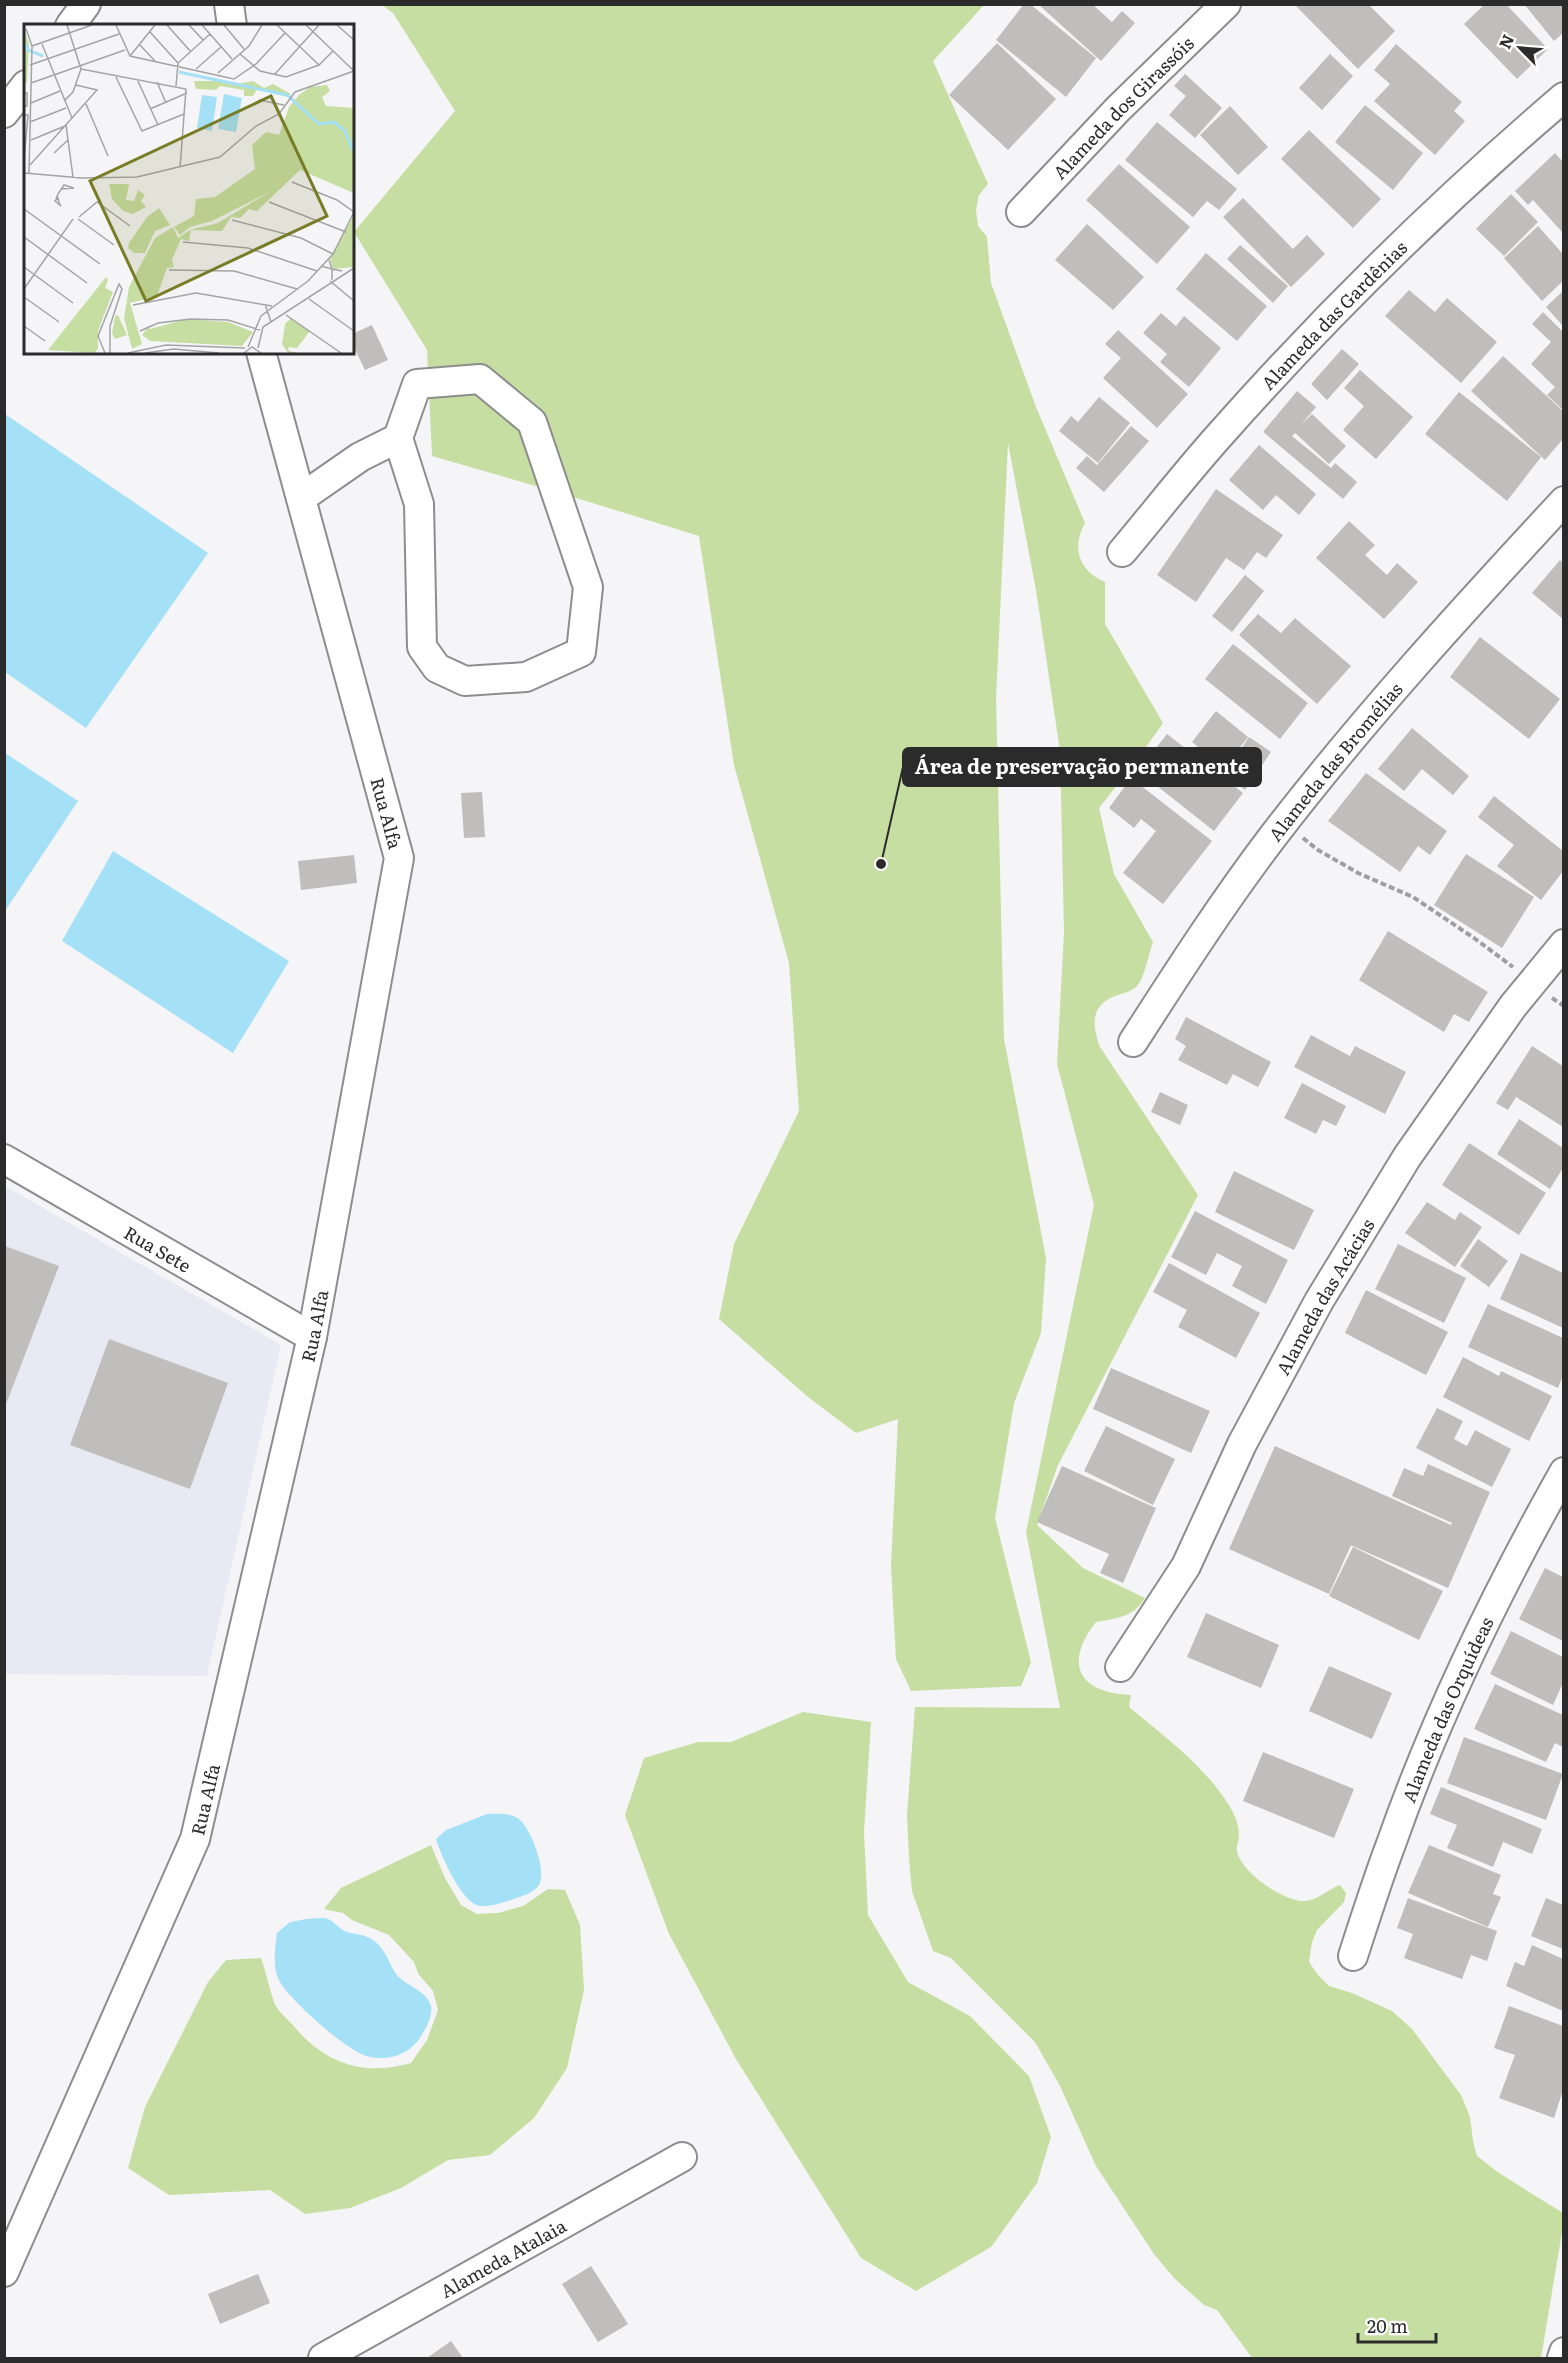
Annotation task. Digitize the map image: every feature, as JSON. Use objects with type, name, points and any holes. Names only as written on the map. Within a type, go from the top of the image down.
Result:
[{"type":"street","points":[[71,24],[86,4]]},
{"type":"street","points":[[230,4],[232,24]]},
{"type":"street","name":"Alameda dos Girassóis","points":[[1021,212],[1118,109],[1226,4]]},
{"type":"street","points":[[4,113],[24,88]]},
{"type":"street","name":"Alameda das Gardênias","points":[[1122,552],[1218,438],[1389,257],[1503,149],[1563,97]]},
{"type":"street","name":"Rua Alfa","points":[[4,2272],[195,1839],[312,1336],[399,858],[262,354]]},
{"type":"street","points":[[301,498],[360,457],[398,438],[417,384],[480,379],[532,422],[588,587],[580,652],[526,677],[465,681],[437,668],[422,647],[419,504],[398,438]]},
{"type":"street","name":"Alameda das Bromélias","points":[[1133,1042],[1203,934],[1284,823],[1363,724],[1563,501]]},
{"type":"street","name":"Alameda das Acácias","points":[[1120,1667],[1186,1566],[1242,1444],[1318,1301],[1407,1157],[1513,1006],[1563,944]]},
{"type":"street","name":"Rua Sete","points":[[4,1160],[312,1336]]},
{"type":"street","name":"Alameda das Orquídeas","points":[[1353,1956],[1391,1843],[1434,1737],[1493,1605],[1563,1472]]},
{"type":"street","name":"Alameda Atalaia","points":[[322,2358],[682,2157]]},
{"type":"street","points":[[1562,2358],[1563,2352]]},
{"type":"path","points":[[1284,823],[1318,849],[1358,873],[1413,897],[1474,938],[1563,1006]]},
{"type":"shaded area","points":[[5,1186],[281,1345],[207,1676],[5,1674]]},
{"type":"green space","points":[[382,5],[984,5],[933,61],[988,184],[979,195],[976,210],[978,226],[987,237],[991,283],[1036,407],[1085,523],[1079,541],[1080,558],[1089,572],[1105,582],[1105,624],[1163,723],[1099,808],[1114,874],[1153,942],[1140,983],[1132,990],[1115,996],[1101,1005],[1095,1017],[1095,1031],[1100,1047],[1198,1195],[1058,1465],[1037,1525],[1083,1568],[1145,1598],[1135,1610],[1129,1613],[1096,1622],[1080,1651],[1079,1663],[1088,1682],[1099,1689],[1131,1695],[1129,1707],[1182,1751],[1206,1775],[1236,1818],[1239,1831],[1237,1848],[1245,1867],[1253,1875],[1285,1896],[1303,1901],[1313,1899],[1340,1885],[1346,1893],[1344,1902],[1317,1930],[1312,1942],[1309,1962],[1329,1986],[1352,1993],[1392,2011],[1412,2029],[1461,2095],[1470,2117],[1477,2156],[1499,2173],[1563,2213],[1563,2226],[1541,2358],[1252,2358],[1217,2310],[1204,2305],[1175,2279],[1154,2254],[1096,2166],[1060,2086],[1035,2042],[951,1958],[933,1951],[912,1891],[907,1815],[915,1707],[1060,1708],[1026,1532],[1094,1205],[1057,1064],[1064,932],[1060,751],[1036,590],[1008,443],[996,699],[1004,1039],[1046,1258],[1041,1333],[1014,1403],[995,1518],[1031,1662],[1021,1686],[911,1691],[896,1659],[891,1566],[898,1419],[856,1433],[808,1397],[719,1319],[734,1244],[799,1111],[789,963],[734,765],[699,536],[432,456],[427,350],[354,232],[455,111],[393,13]]},
{"type":"green space","points":[[803,1712],[871,1722],[864,1832],[868,1915],[908,1982],[970,2016],[1029,2076],[1051,2137],[1037,2183],[991,2247],[916,2291],[861,2258],[736,2059],[669,1934],[625,1815],[644,1758],[698,1742],[731,1742]]},
{"type":"green space","points":[[431,1845],[445,1878],[461,1905],[477,1914],[498,1913],[523,1906],[548,1889],[565,1890],[580,1925],[584,1990],[567,2068],[534,2118],[490,2155],[448,2160],[401,2188],[350,2208],[305,2214],[270,2190],[169,2195],[128,2168],[145,2107],[208,1982],[226,1960],[261,1958],[277,2008],[317,2049],[331,2057],[360,2067],[393,2067],[411,2063],[427,2040],[438,2010],[433,1991],[419,1975],[414,1962],[389,1935],[352,1920],[343,1913],[324,1909],[341,1888]]},
{"type":"water","points":[[5,414],[208,553],[86,728],[5,672]]},
{"type":"water","points":[[5,753],[78,801],[5,911]]},
{"type":"water","points":[[113,851],[289,961],[233,1053],[62,941]]},
{"type":"water","points":[[487,1814],[510,1815],[522,1822],[537,1852],[541,1879],[534,1891],[500,1903],[480,1906],[466,1897],[459,1888],[447,1867],[436,1839],[446,1830]]},
{"type":"water","points":[[328,1919],[344,1931],[371,1939],[382,1950],[397,1975],[424,1995],[431,2006],[431,2014],[421,2036],[411,2048],[397,2055],[382,2058],[374,2058],[357,2052],[333,2035],[286,1991],[276,1971],[277,1933],[290,1922]]},
{"type":"building","points":[[1024,4],[1030,4],[1096,58],[1066,97],[996,40]]},
{"type":"building","points":[[1038,4],[1092,4],[1112,22],[1122,11],[1135,23],[1101,61]]},
{"type":"building","points":[[1294,4],[1368,4],[1395,31],[1358,69]]},
{"type":"building","points":[[1485,4],[1506,4],[1548,49],[1517,79],[1464,24]]},
{"type":"building","points":[[1524,4],[1563,4],[1563,33],[1554,41]]},
{"type":"building","points":[[997,43],[1056,99],[1008,150],[949,95]]},
{"type":"building","points":[[1396,44],[1462,102],[1454,111],[1465,121],[1435,155],[1374,101],[1390,84],[1374,70]]},
{"type":"building","points":[[1330,54],[1353,76],[1322,110],[1299,88]]},
{"type":"building","points":[[1185,74],[1222,108],[1195,138],[1169,115],[1186,96],[1174,86]]},
{"type":"building","points":[[1365,105],[1423,153],[1393,190],[1335,142]]},
{"type":"building","points":[[1230,106],[1268,147],[1238,175],[1200,135]]},
{"type":"building","points":[[1157,122],[1237,189],[1219,210],[1207,201],[1193,217],[1125,160]]},
{"type":"building","points":[[1309,130],[1381,199],[1353,228],[1281,159]]},
{"type":"building","points":[[1555,153],[1563,162],[1563,233],[1533,200],[1528,205],[1515,191]]},
{"type":"building","points":[[1119,164],[1190,227],[1157,264],[1086,200]]},
{"type":"building","points":[[1511,194],[1538,222],[1504,256],[1476,229]]},
{"type":"building","points":[[1243,198],[1293,249],[1307,235],[1325,254],[1291,287],[1223,217]]},
{"type":"building","points":[[1087,224],[1144,277],[1113,310],[1055,260]]},
{"type":"building","points":[[1538,226],[1563,254],[1563,281],[1542,301],[1504,258]]},
{"type":"building","points":[[1240,245],[1288,286],[1273,303],[1227,259]]},
{"type":"building","points":[[1206,253],[1267,306],[1237,341],[1176,289]]},
{"type":"building","points":[[1409,290],[1435,312],[1447,298],[1497,342],[1461,383],[1385,316]]},
{"type":"building","points":[[1563,291],[1563,326],[1546,307]]},
{"type":"building","points":[[1543,312],[1563,332],[1563,410],[1547,395],[1555,387],[1531,364],[1551,342],[1532,324]]},
{"type":"building","points":[[1161,313],[1176,326],[1184,316],[1221,348],[1189,387],[1160,362],[1167,354],[1143,333]]},
{"type":"building","points":[[372,325],[388,360],[365,370],[354,347],[354,333]]},
{"type":"building","points":[[1118,330],[1188,394],[1157,428],[1103,378],[1121,358],[1105,344]]},
{"type":"building","points":[[1342,349],[1359,364],[1327,400],[1311,384]]},
{"type":"building","points":[[1503,356],[1563,411],[1563,439],[1545,460],[1471,391]]},
{"type":"building","points":[[1360,370],[1413,417],[1376,459],[1343,430],[1364,406],[1344,388]]},
{"type":"building","points":[[1297,391],[1316,407],[1301,425],[1312,414],[1346,446],[1329,464],[1295,433],[1292,436],[1331,468],[1335,463],[1357,482],[1343,499],[1263,432]]},
{"type":"building","points":[[1459,392],[1541,457],[1507,501],[1425,434]]},
{"type":"building","points":[[1099,397],[1130,423],[1098,463],[1059,431],[1071,416],[1078,422]]},
{"type":"building","points":[[1131,426],[1149,441],[1104,492],[1076,468],[1087,456],[1097,465]]},
{"type":"building","points":[[1259,445],[1316,494],[1299,515],[1276,495],[1263,510],[1229,480]]},
{"type":"building","points":[[1216,489],[1283,535],[1266,558],[1257,552],[1244,570],[1226,558],[1196,602],[1157,575]]},
{"type":"building","points":[[1349,521],[1375,545],[1365,555],[1387,575],[1397,563],[1418,582],[1384,619],[1316,558]]},
{"type":"building","points":[[1560,560],[1563,563],[1563,619],[1532,593]]},
{"type":"building","points":[[1245,575],[1264,591],[1232,632],[1212,616]]},
{"type":"building","points":[[1258,614],[1281,633],[1295,618],[1351,666],[1317,704],[1239,635]]},
{"type":"building","points":[[1480,637],[1560,699],[1529,739],[1450,677]]},
{"type":"building","points":[[1233,644],[1308,703],[1280,739],[1205,679]]},
{"type":"building","points":[[1216,711],[1248,737],[1224,768],[1192,742]]},
{"type":"building","points":[[1412,728],[1469,776],[1453,795],[1422,769],[1404,791],[1378,769]]},
{"type":"building","points":[[1167,734],[1243,793],[1214,831],[1138,771]]},
{"type":"building","points":[[1249,737],[1271,752],[1245,790],[1224,775]]},
{"type":"building","points":[[1366,773],[1447,831],[1430,855],[1418,846],[1400,872],[1328,821]]},
{"type":"building","points":[[1131,778],[1212,841],[1163,904],[1123,873],[1156,831],[1141,819],[1134,828],[1109,808]]},
{"type":"building","points":[[482,792],[485,837],[464,838],[461,793]]},
{"type":"building","points":[[1494,796],[1563,851],[1563,871],[1541,900],[1497,866],[1514,845],[1478,817]]},
{"type":"building","points":[[1466,854],[1534,897],[1502,948],[1434,905]]},
{"type":"building","points":[[354,855],[357,883],[301,890],[298,861]]},
{"type":"building","points":[[1388,931],[1488,992],[1469,1022],[1454,1014],[1444,1032],[1359,980]]},
{"type":"building","points":[[1186,1017],[1271,1062],[1258,1087],[1233,1074],[1227,1085],[1178,1060],[1186,1046],[1175,1039]]},
{"type":"building","points":[[1311,1035],[1350,1056],[1355,1046],[1406,1072],[1385,1114],[1294,1067]]},
{"type":"building","points":[[1532,1046],[1563,1066],[1563,1127],[1516,1097],[1508,1110],[1496,1103]]},
{"type":"building","points":[[1302,1083],[1346,1106],[1336,1126],[1323,1120],[1316,1134],[1284,1118]]},
{"type":"building","points":[[1160,1092],[1188,1105],[1180,1125],[1151,1112]]},
{"type":"building","points":[[1519,1119],[1563,1148],[1563,1168],[1550,1189],[1497,1154]]},
{"type":"building","points":[[1469,1143],[1546,1193],[1519,1235],[1442,1185]]},
{"type":"building","points":[[1234,1171],[1314,1210],[1294,1250],[1215,1212]]},
{"type":"building","points":[[1427,1202],[1455,1220],[1460,1212],[1482,1227],[1455,1267],[1405,1233]]},
{"type":"building","points":[[1195,1211],[1288,1260],[1266,1304],[1232,1286],[1242,1266],[1217,1253],[1206,1275],[1171,1257]]},
{"type":"building","points":[[1478,1239],[1508,1261],[1489,1287],[1460,1266]]},
{"type":"building","points":[[1398,1244],[1466,1278],[1444,1323],[1375,1289]]},
{"type":"building","points":[[4,1247],[59,1266],[5,1407]]},
{"type":"building","points":[[1521,1253],[1563,1273],[1563,1328],[1500,1299]]},
{"type":"building","points":[[1169,1263],[1260,1313],[1236,1358],[1178,1327],[1187,1310],[1153,1292]]},
{"type":"building","points":[[1366,1290],[1448,1332],[1426,1375],[1345,1333]]},
{"type":"building","points":[[1488,1304],[1563,1338],[1563,1376],[1558,1388],[1468,1347]]},
{"type":"building","points":[[109,1339],[228,1383],[190,1489],[70,1445]]},
{"type":"building","points":[[1463,1357],[1499,1376],[1501,1371],[1552,1396],[1529,1441],[1443,1397]]},
{"type":"building","points":[[1111,1368],[1210,1411],[1191,1453],[1093,1409]]},
{"type":"building","points":[[1437,1408],[1463,1421],[1454,1439],[1467,1446],[1475,1430],[1511,1449],[1492,1487],[1416,1448]]},
{"type":"building","points":[[1106,1426],[1175,1459],[1153,1505],[1084,1471]]},
{"type":"building","points":[[1275,1446],[1451,1525],[1452,1523],[1392,1496],[1404,1468],[1423,1476],[1428,1464],[1490,1492],[1448,1588],[1351,1545],[1329,1594],[1229,1549]]},
{"type":"building","points":[[1062,1466],[1156,1508],[1123,1583],[1100,1573],[1109,1554],[1037,1522]]},
{"type":"building","points":[[1353,1547],[1443,1591],[1419,1640],[1329,1596]]},
{"type":"building","points":[[1545,1568],[1563,1577],[1563,1641],[1519,1619]]},
{"type":"building","points":[[1206,1613],[1279,1645],[1261,1688],[1187,1657]]},
{"type":"building","points":[[1511,1631],[1563,1657],[1563,1683],[1553,1705],[1490,1674]]},
{"type":"building","points":[[1329,1666],[1392,1693],[1372,1739],[1309,1711]]},
{"type":"building","points":[[1495,1684],[1563,1715],[1563,1747],[1555,1743],[1546,1762],[1474,1729]]},
{"type":"building","points":[[1464,1737],[1563,1774],[1546,1820],[1447,1783]]},
{"type":"building","points":[[1263,1752],[1354,1789],[1334,1838],[1243,1801]]},
{"type":"building","points":[[1441,1787],[1542,1829],[1532,1854],[1503,1842],[1493,1867],[1447,1848],[1457,1825],[1430,1814]]},
{"type":"building","points":[[1429,1845],[1501,1875],[1493,1894],[1501,1897],[1488,1927],[1408,1893]]},
{"type":"building","points":[[1408,1898],[1497,1931],[1487,1961],[1471,1955],[1462,1979],[1404,1958],[1413,1934],[1397,1928]]},
{"type":"building","points":[[1546,1898],[1563,1905],[1563,1949],[1531,1936]]},
{"type":"building","points":[[1532,1945],[1563,1959],[1563,2011],[1506,1986],[1515,1962],[1524,1966]]},
{"type":"building","points":[[1509,2006],[1563,2026],[1563,2090],[1554,2118],[1499,2098],[1515,2055],[1494,2048]]},
{"type":"building","points":[[591,2266],[628,2324],[598,2342],[562,2284]]},
{"type":"building","points":[[258,2274],[270,2303],[220,2324],[208,2294]]},
{"type":"building","points":[[451,2341],[463,2358],[427,2358]]},
{"type":"place","name":"Área de preservação permanente","points":[[881,864]]}]
